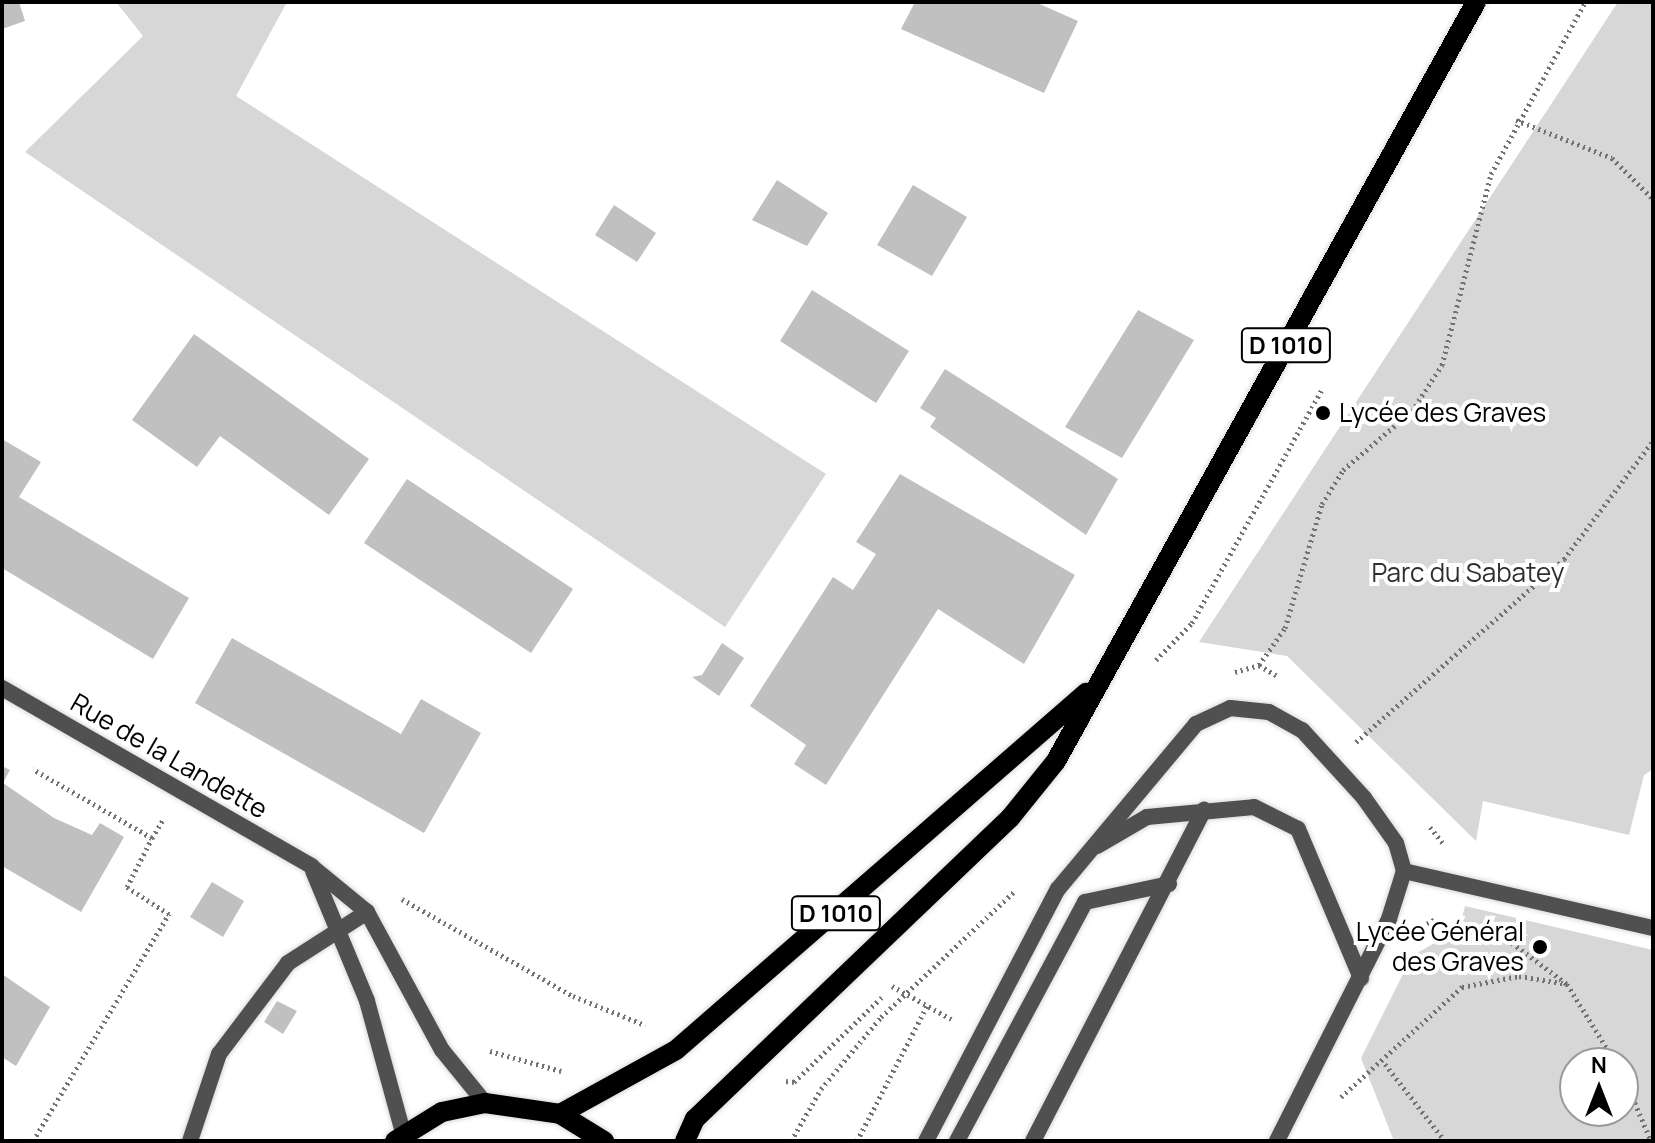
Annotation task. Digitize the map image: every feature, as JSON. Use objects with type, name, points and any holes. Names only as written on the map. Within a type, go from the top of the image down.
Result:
[{"type":"main road","name":"D 1010","points":[[685,1141],[695,1119],[1010,818],[1056,761],[1094,686],[1476,2]]},
{"type":"main road","name":"D 1010","points":[[560,1114],[676,1050],[1094,686]]},
{"type":"main road","points":[[399,1137],[442,1112],[485,1103],[560,1114],[604,1141]]},
{"type":"street","name":"Rue de la Landette","points":[[2,688],[311,866],[367,912],[442,1050],[485,1103]]},
{"type":"street","points":[[926,1141],[1058,889],[1196,724],[1230,708],[1269,712],[1302,730],[1396,843],[1404,871],[1361,978],[1277,1141]]},
{"type":"street","points":[[1088,851],[1147,817],[1204,809],[1254,807],[1298,829],[1361,978]]},
{"type":"street","points":[[1033,1141],[1169,884],[1204,809]]},
{"type":"street","points":[[311,866],[342,929],[399,1137]]},
{"type":"street","points":[[1404,871],[1653,928]]},
{"type":"street","points":[[957,1141],[1085,902],[1169,884]]},
{"type":"street","points":[[190,1141],[219,1054],[288,963],[367,912]]},
{"type":"path","points":[[1221,677],[1259,665],[1285,628],[1322,504],[1343,470],[1412,411],[1442,365],[1491,174],[1516,120],[1585,2]]},
{"type":"path","points":[[1516,120],[1612,158],[1653,199]]},
{"type":"path","points":[[1330,761],[1564,559],[1653,441]]},
{"type":"path","points":[[33,769],[152,838],[127,887],[169,914],[33,1141]]},
{"type":"path","points":[[791,1141],[821,1089],[906,994],[1019,886]]},
{"type":"path","points":[[367,912],[397,896],[573,996],[657,1029]]},
{"type":"path","points":[[1459,929],[1507,939],[1567,984],[1606,1047]]},
{"type":"path","points":[[1331,1106],[1385,1064],[1425,1013],[1462,987],[1519,976],[1567,984]]},
{"type":"path","points":[[892,986],[981,1035]]},
{"type":"path","points":[[857,1141],[927,1006]]},
{"type":"path","points":[[1385,1064],[1445,1141]]},
{"type":"path","points":[[1639,1113],[1651,1141]]},
{"type":"green space","points":[[116,2],[287,2],[236,96],[826,474],[725,627],[25,152],[143,36]]},
{"type":"green space","name":"Parc du Sabatey","points":[[1618,2],[1653,2],[1653,769],[1644,775],[1629,835],[1483,801],[1476,841],[1287,656],[1199,642]]},
{"type":"green space","name":"Lycée Général des Graves","points":[[1465,906],[1653,950],[1653,1141],[1394,1141],[1361,1058],[1412,956],[1459,929]]},
{"type":"building","points":[[2,2],[19,2],[25,21],[2,29]]},
{"type":"building","points":[[915,2],[1035,2],[1078,21],[1044,93],[901,29]]},
{"type":"building","points":[[777,180],[828,213],[807,246],[752,220]]},
{"type":"building","points":[[913,185],[967,217],[932,276],[877,245]]},
{"type":"building","points":[[614,205],[656,233],[637,262],[595,235]]},
{"type":"building","points":[[812,290],[909,351],[876,403],[780,341]]},
{"type":"building","points":[[1138,310],[1194,340],[1122,458],[1065,427]]},
{"type":"building","points":[[194,334],[369,459],[329,515],[220,436],[197,467],[132,420]]},
{"type":"building","points":[[945,369],[1118,479],[1086,535],[930,427],[936,418],[920,408]]},
{"type":"building","points":[[2,439],[41,462],[19,497],[189,598],[153,659],[2,568]]},
{"type":"building","points":[[900,474],[1075,575],[1024,664],[938,609],[826,785],[794,764],[806,745],[750,706],[833,577],[853,590],[876,554],[856,542]]},
{"type":"building","points":[[407,479],[573,589],[531,653],[364,543]]},
{"type":"building","points":[[232,638],[401,734],[421,699],[481,733],[424,833],[195,703]]},
{"type":"building","points":[[722,643],[744,658],[719,696],[692,677],[702,675]]},
{"type":"building","points":[[2,766],[10,770],[3,783],[54,818],[92,835],[100,823],[124,837],[81,912],[2,866]]},
{"type":"building","points":[[212,882],[244,901],[223,937],[190,917]]},
{"type":"building","points":[[2,974],[50,1007],[16,1066],[2,1057]]},
{"type":"building","points":[[277,1001],[297,1011],[283,1034],[264,1022]]},
{"type":"place","name":"Lycée des Graves","points":[[1323,413]]},
{"type":"place","name":"Lycée Général des Graves","points":[[1540,947]]}]
